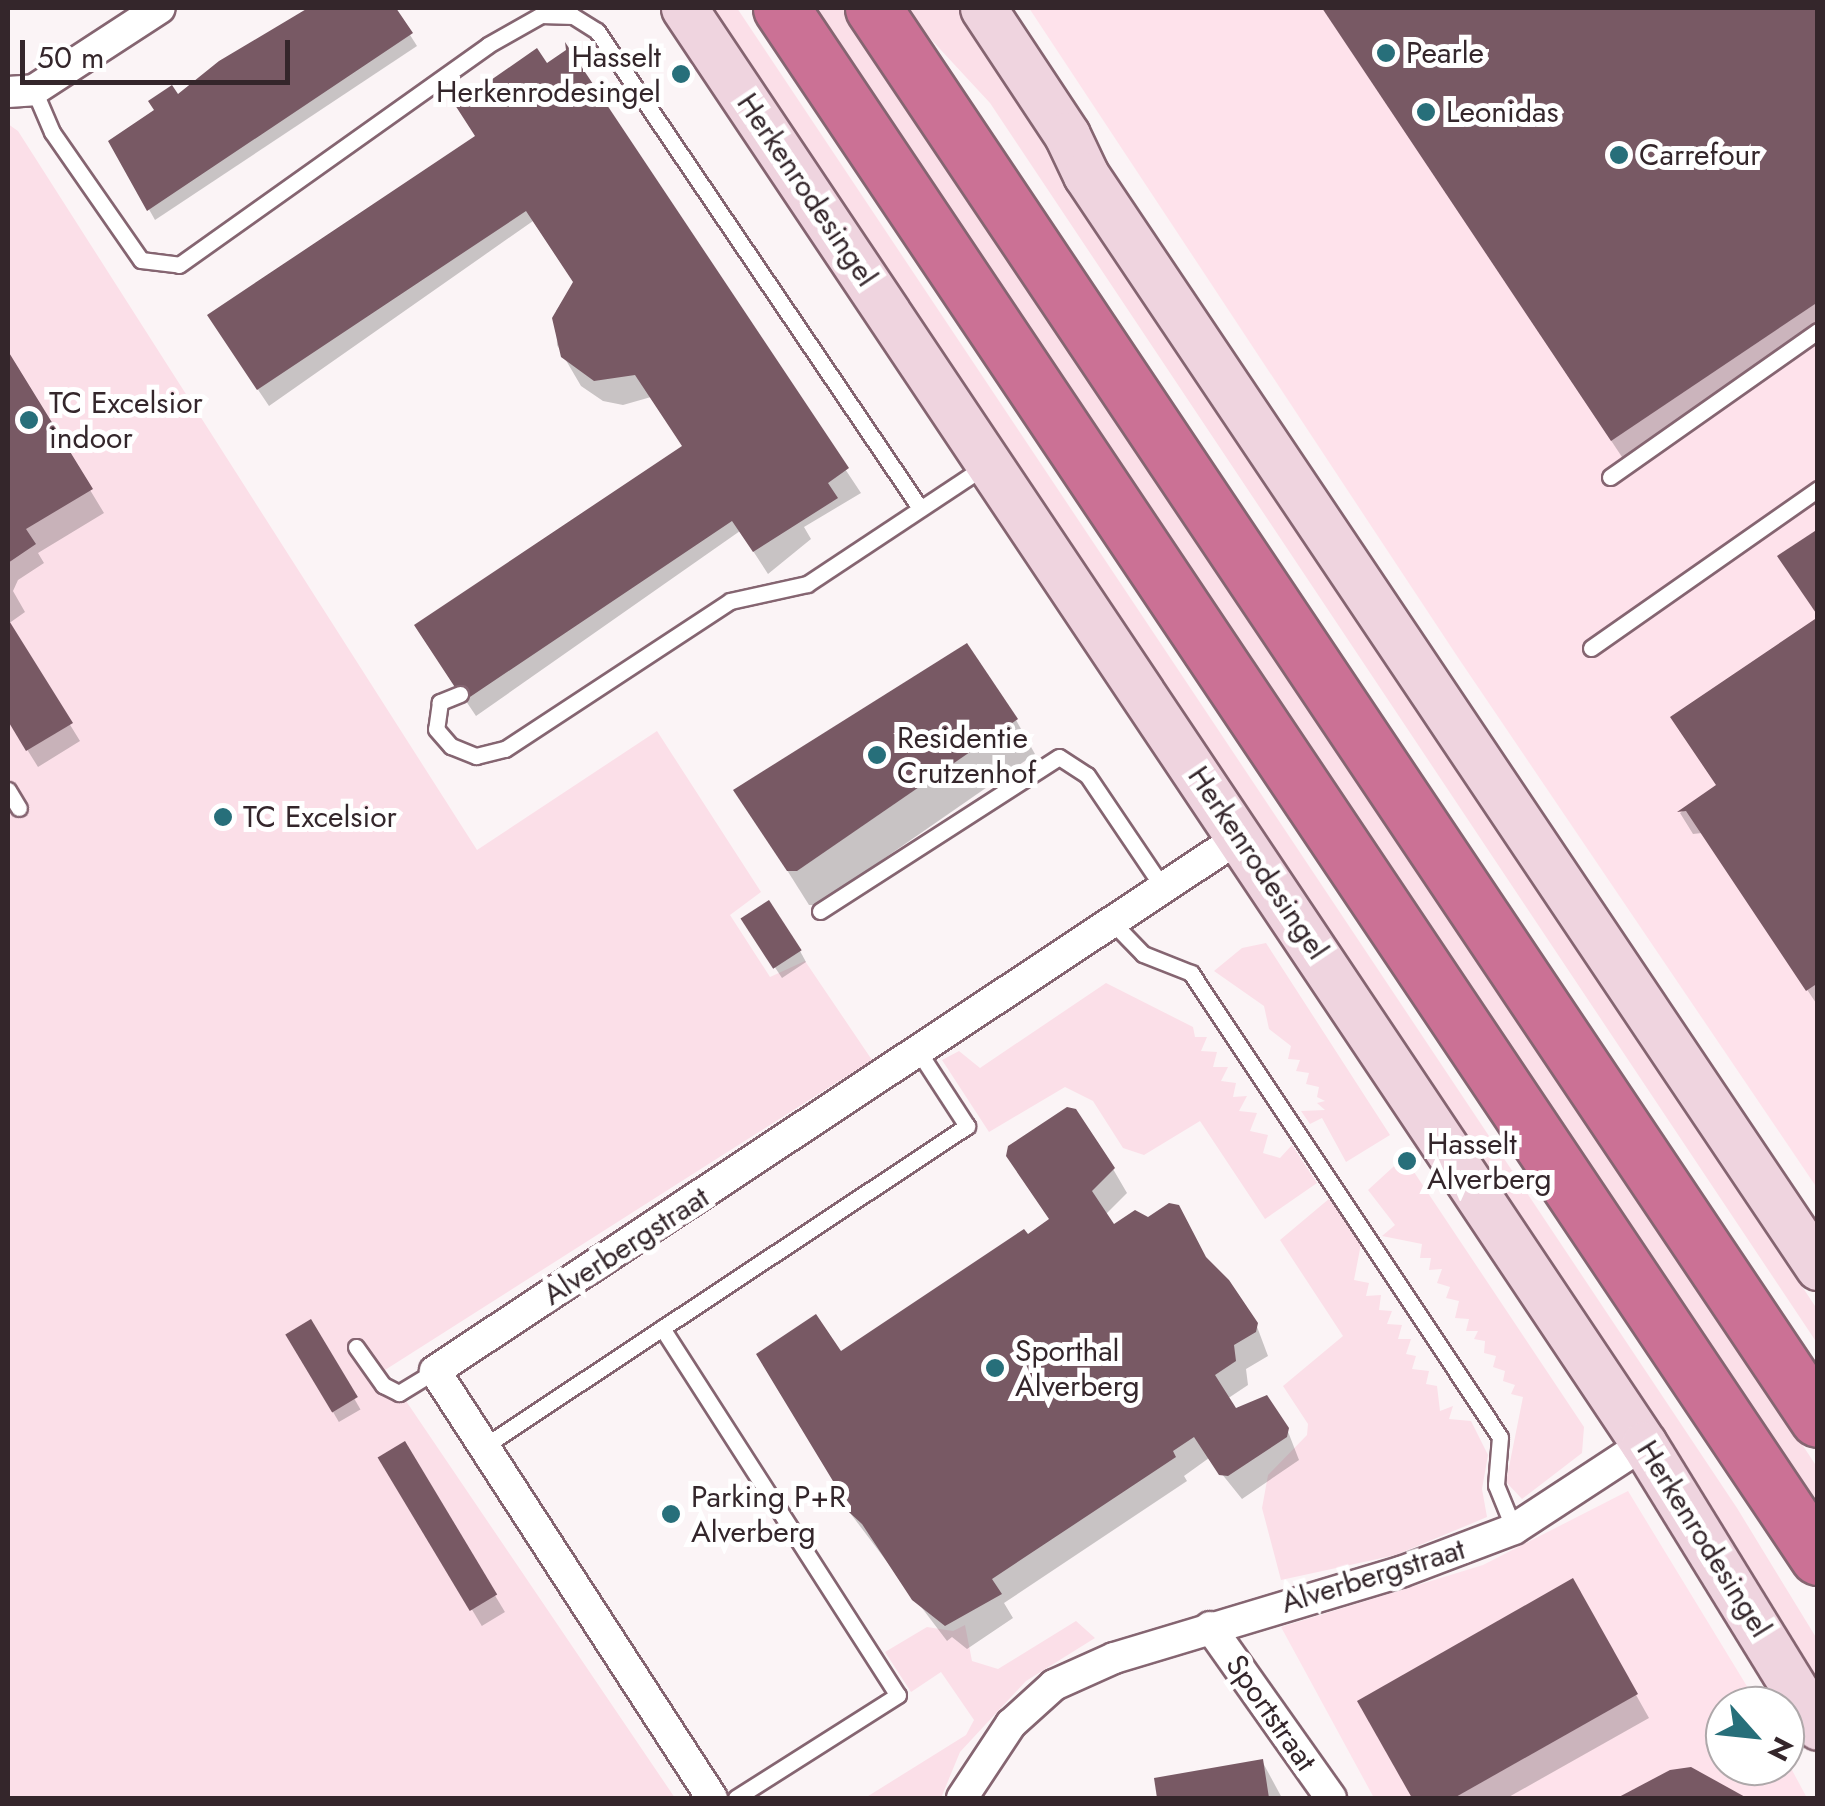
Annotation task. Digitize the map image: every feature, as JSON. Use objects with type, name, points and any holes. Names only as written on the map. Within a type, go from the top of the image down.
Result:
[{"type":"highway","points":[[781,8],[1818,1557]]},
{"type":"highway","points":[[873,8],[1818,1420]]},
{"type":"street","points":[[21,91],[160,8]]},
{"type":"street","name":"Herkenrodesingel","points":[[684,8],[1644,1444],[1818,1727]]},
{"type":"street","points":[[983,8],[1068,134],[1086,175],[1818,1268]]},
{"type":"street","name":"Alverbergstraat","points":[[435,1371],[920,1054],[1240,837]]},
{"type":"street","points":[[435,1371],[712,1798]]},
{"type":"street","name":"Alverbergstraat","points":[[962,1798],[1011,1724],[1054,1685],[1210,1627],[1401,1572],[1514,1529],[1644,1444]]},
{"type":"street","name":"Sportstraat","points":[[1210,1627],[1331,1798]]},
{"type":"lane","points":[[21,91],[141,260],[180,265],[488,45],[541,15],[573,16],[597,31],[918,506]]},
{"type":"lane","points":[[1610,477],[1818,332]]},
{"type":"lane","points":[[460,694],[434,710],[443,738],[476,756],[505,749],[730,601],[807,584],[918,506],[990,463]]},
{"type":"lane","points":[[1591,648],[1818,489]]},
{"type":"lane","points":[[820,911],[1059,757],[1087,776],[1164,888]]},
{"type":"lane","points":[[8,790],[18,808]]},
{"type":"lane","points":[[1113,923],[1143,954],[1191,973],[1500,1436],[1496,1485],[1514,1529]]},
{"type":"lane","points":[[484,1446],[966,1126],[920,1054]]},
{"type":"lane","points":[[662,1328],[898,1695],[736,1798]]},
{"type":"lane","points":[[356,1347],[383,1386],[399,1393],[435,1371]]},
{"type":"shaded area","points":[[704,8],[737,8],[1737,1508],[1817,1639],[1817,1691]]},
{"type":"shaded area","points":[[809,8],[853,8],[1817,1467],[1817,1517]]},
{"type":"shaded area","points":[[902,8],[963,8],[1033,104],[1055,161],[1817,1309],[1817,1343],[990,103]]},
{"type":"shaded area","points":[[1029,8],[1817,8],[1817,1188],[1459,659]]},
{"type":"shaded area","points":[[8,124],[18,131],[477,850],[657,731],[761,892],[730,915],[770,977],[805,961],[872,1060],[385,1370],[675,1798],[8,1798]]},
{"type":"shaded area","points":[[1266,943],[1390,1135],[1346,1162],[1322,1118],[1310,1124],[1301,1111],[1325,1110],[1317,1103],[1325,1101],[1317,1097],[1319,1087],[1306,1084],[1309,1073],[1296,1071],[1300,1060],[1288,1059],[1291,1046],[1269,1029],[1264,1006],[1214,971],[1242,948]]},
{"type":"shaded area","points":[[1106,983],[1193,1027],[1195,1037],[1207,1037],[1201,1051],[1217,1052],[1213,1067],[1228,1067],[1221,1081],[1236,1083],[1233,1097],[1247,1096],[1239,1111],[1257,1113],[1250,1131],[1268,1135],[1263,1153],[1280,1158],[1292,1145],[1317,1183],[1265,1219],[1200,1121],[1144,1155],[1123,1148],[1093,1101],[1065,1087],[989,1132],[942,1060],[959,1051],[980,1068]]},
{"type":"shaded area","points":[[1404,1157],[1584,1427],[1582,1453],[1522,1499],[1506,1482],[1523,1397],[1511,1394],[1515,1385],[1503,1381],[1505,1371],[1493,1367],[1496,1356],[1484,1353],[1485,1341],[1474,1339],[1478,1331],[1466,1331],[1469,1319],[1455,1318],[1459,1301],[1446,1298],[1450,1287],[1437,1283],[1442,1269],[1429,1270],[1431,1258],[1420,1258],[1422,1244],[1382,1236],[1395,1225],[1368,1190]]},
{"type":"shaded area","points":[[1330,1198],[1361,1244],[1354,1280],[1369,1283],[1366,1296],[1381,1295],[1379,1310],[1392,1311],[1387,1324],[1402,1325],[1398,1339],[1411,1339],[1406,1354],[1416,1356],[1412,1369],[1429,1371],[1426,1384],[1437,1386],[1440,1411],[1453,1406],[1449,1419],[1471,1421],[1488,1455],[1482,1489],[1487,1517],[1396,1555],[1281,1580],[1262,1508],[1268,1475],[1307,1435],[1308,1424],[1283,1386],[1343,1336],[1280,1240]]},
{"type":"shaded area","points":[[1628,1491],[1747,1686],[1705,1686],[1705,1786],[1801,1786],[1807,1798],[1374,1798],[1281,1627],[1483,1565]]},
{"type":"shaded area","points":[[1076,1621],[1095,1638],[1026,1681],[960,1752],[941,1798],[865,1798],[966,1735],[974,1720],[941,1672],[911,1692],[885,1652],[927,1627],[953,1631],[965,1625],[972,1661],[998,1669]]},
{"type":"building","points":[[308,8],[396,8],[413,33],[147,211],[108,141],[154,110],[148,101],[172,85],[178,94],[219,61]]},
{"type":"building","name":"Carrefour","points":[[1322,8],[1818,8],[1818,302],[1611,441]]},
{"type":"building","points":[[565,42],[849,468],[828,483],[838,498],[753,552],[732,521],[464,701],[414,625],[682,446],[635,375],[594,381],[561,357],[552,318],[573,282],[526,211],[257,390],[207,315],[475,136],[455,105],[537,48],[547,63],[566,50]]},
{"type":"building","name":"TC Excelsior indoor","points":[[8,351],[93,489],[26,529],[36,544],[8,563]]},
{"type":"building","points":[[1818,529],[1818,616],[1777,556]]},
{"type":"building","points":[[1818,617],[1818,983],[1806,991],[1686,811],[1677,812],[1716,785],[1670,717]]},
{"type":"building","points":[[8,619],[73,723],[26,751],[8,721]]},
{"type":"building","name":"Residentie Crutzenhof","points":[[967,643],[1018,719],[797,871],[787,871],[733,790]]},
{"type":"building","points":[[769,900],[802,950],[773,969],[740,919]]},
{"type":"building","name":"Sporthal Alverberg","points":[[1067,1107],[1076,1109],[1115,1168],[1092,1191],[1114,1224],[1135,1210],[1148,1217],[1169,1203],[1179,1205],[1206,1257],[1229,1280],[1258,1323],[1256,1332],[1234,1345],[1236,1361],[1215,1375],[1236,1408],[1267,1395],[1289,1428],[1287,1437],[1228,1476],[1219,1475],[1194,1437],[1173,1451],[1176,1457],[992,1579],[1002,1594],[945,1626],[912,1600],[862,1524],[838,1502],[839,1491],[756,1354],[816,1314],[841,1351],[1024,1229],[1028,1234],[1049,1219],[1006,1156],[1008,1146]]},
{"type":"building","points":[[311,1319],[358,1397],[332,1412],[285,1334]]},
{"type":"building","points":[[405,1441],[497,1594],[470,1611],[378,1457]]},
{"type":"building","points":[[1573,1578],[1638,1694],[1454,1798],[1412,1798],[1357,1701]]},
{"type":"building","points":[[1263,1759],[1269,1798],[1157,1798],[1154,1778]]},
{"type":"building","points":[[1691,1767],[1705,1775],[1705,1786],[1725,1786],[1747,1798],[1617,1798],[1670,1770]]},
{"type":"place","name":"Pearle","points":[[1386,53]]},
{"type":"place","name":"Hasselt Herkenrodesingel","points":[[681,74]]},
{"type":"place","name":"Leonidas","points":[[1426,112]]},
{"type":"place","name":"Carrefour","points":[[1619,155]]},
{"type":"place","name":"TC Excelsior indoor","points":[[29,420]]},
{"type":"place","name":"Residentie Crutzenhof","points":[[877,755]]},
{"type":"place","name":"TC Excelsior","points":[[223,817]]},
{"type":"place","name":"Hasselt Alverberg","points":[[1407,1161]]},
{"type":"place","name":"Sporthal Alverberg","points":[[995,1368]]},
{"type":"place","name":"Parking P+R Alverberg","points":[[671,1514]]}]
